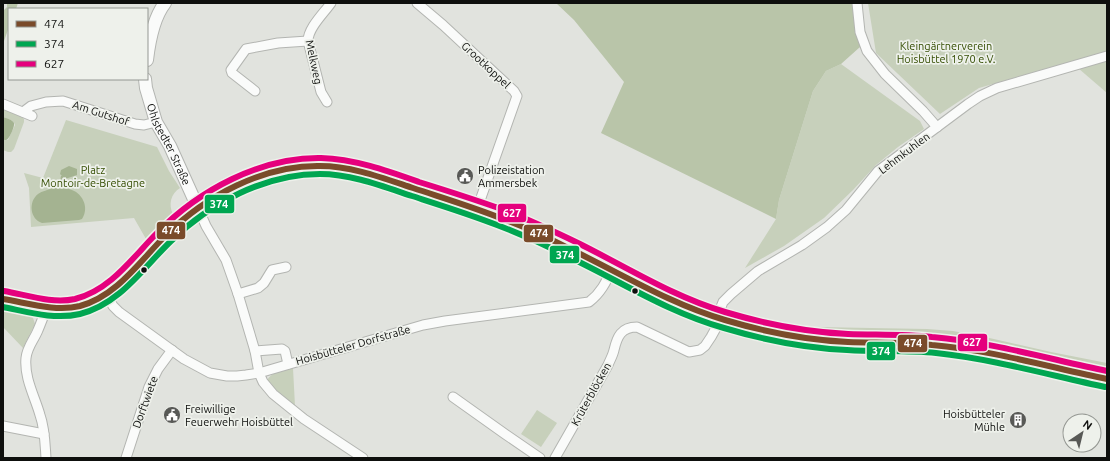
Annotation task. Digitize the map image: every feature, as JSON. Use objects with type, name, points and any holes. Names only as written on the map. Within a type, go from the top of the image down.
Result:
[{"type":"main road","points":[[3,298],[57,308],[76,307],[91,302],[106,294],[139,265],[173,228],[198,208],[218,195],[274,172],[298,167],[322,166],[340,168],[386,180],[477,209],[546,237],[666,297],[702,313],[718,318],[783,334],[813,339],[848,342],[919,344],[961,348],[1107,379]]},
{"type":"street","points":[[148,56],[154,29],[161,8],[165,3]]},
{"type":"street","name":"Melkweg","points":[[327,102],[321,92],[308,36],[310,30],[331,3]]},
{"type":"street","name":"Grootkoppel","points":[[417,3],[509,86],[517,96],[477,209]]},
{"type":"street","points":[[857,3],[860,32],[867,51],[884,74],[923,111],[937,127]]},
{"type":"street","points":[[255,91],[232,73],[231,70],[246,50],[278,43],[308,41]]},
{"type":"street","name":"Lehmkuhlen","points":[[718,318],[720,307],[723,302],[741,286],[765,267],[802,245],[827,227],[846,210],[878,171],[980,96],[997,88],[1107,56]]},
{"type":"street","name":"Ohlstedter Straße","points":[[145,80],[156,122],[170,146],[198,208]]},
{"type":"street","name":"Am Gutshof","points":[[3,104],[28,114],[31,106],[46,102],[63,101],[135,124],[144,125],[156,122]]},
{"type":"street","points":[[198,208],[206,226],[226,260],[238,294],[255,351],[259,373],[263,382],[273,394],[304,419],[363,458]]},
{"type":"street","points":[[238,294],[258,288],[264,283],[272,270],[286,267]]},
{"type":"street","name":"Hoisbütteler Dorfstraße","points":[[106,294],[113,306],[119,312],[193,365],[210,373],[237,376],[259,373],[423,325],[589,302],[597,295],[604,285],[612,269]]},
{"type":"street","points":[[46,458],[41,416],[29,384],[26,359],[29,345],[37,332],[47,307]]},
{"type":"street","name":"Krüterblöcken","points":[[555,458],[608,365],[614,351],[617,337],[622,332],[632,327],[637,327],[689,352],[694,352],[705,346],[716,328],[718,318]]},
{"type":"street","points":[[255,351],[282,349],[285,352],[288,364]]},
{"type":"street","name":"Dorftwiete","points":[[126,458],[149,387],[158,369],[172,350]]},
{"type":"street","points":[[453,397],[540,458]]},
{"type":"street","points":[[3,426],[44,434]]},
{"type":"green space","name":"Kleingärtnerverein Hoisbüttel 1970 e.V.","points":[[868,3],[1107,3],[1107,51],[979,88],[940,114],[876,53]]},
{"type":"green space","points":[[1107,60],[1107,93],[1078,68]]},
{"type":"green space","points":[[841,64],[920,121],[924,129],[876,165],[824,218],[784,246],[745,268],[776,219],[779,200],[813,91],[826,71]]},
{"type":"green space","points":[[3,109],[24,119],[14,149],[11,152],[3,150],[3,139],[8,140],[15,125],[12,121],[3,117]]},
{"type":"green space","name":"Platz Montoir-de-Bretagne","points":[[66,120],[157,147],[169,171],[180,188],[174,193],[171,200],[171,211],[173,214],[146,239],[134,218],[31,227],[29,188],[24,173],[43,178]]},
{"type":"green space","points":[[3,309],[32,315],[35,324],[23,348],[3,327]]},
{"type":"green space","points":[[816,327],[927,329],[953,331],[1107,363],[1107,370],[959,337],[907,332],[819,330]]},
{"type":"green space","points":[[293,368],[295,406],[278,393],[267,381],[274,374]]},
{"type":"green space","points":[[537,410],[557,423],[541,447],[521,434]]},
{"type":"shaded area","points":[[7,3],[18,3],[16,8],[8,8],[8,30],[4,41],[3,11],[7,7]]},
{"type":"shaded area","points":[[556,3],[853,3],[860,47],[841,64],[826,71],[813,91],[779,200],[776,219],[601,133],[624,82],[574,20]]},
{"type":"shaded area","points":[[3,117],[14,123],[12,133],[6,140],[3,139]]},
{"type":"shaded area","points":[[69,166],[77,169],[77,175],[65,179],[60,174],[61,170]]},
{"type":"shaded area","points":[[53,188],[67,188],[78,193],[85,205],[82,219],[42,223],[35,218],[32,206],[35,197],[43,191]]},
{"type":"waterway","points":[[61,188],[62,177]]},
{"type":"transit line","name":"627","points":[[4,291],[48,300],[75,299],[88,295],[100,288],[120,272],[174,217],[212,190],[232,179],[276,163],[298,159],[321,158],[359,163],[504,210],[580,244],[669,290],[706,306],[725,312],[771,324],[817,331],[848,334],[911,335],[954,339],[1107,371]]},
{"type":"transit line","name":"474","points":[[3,299],[61,308],[71,308],[93,301],[117,286],[166,235],[182,221],[217,196],[257,177],[299,167],[320,166],[356,170],[511,222],[552,240],[665,297],[685,306],[725,320],[771,332],[817,339],[848,342],[911,343],[954,347],[1107,379]]},
{"type":"transit line","name":"374","points":[[3,307],[51,316],[70,316],[94,309],[119,294],[186,227],[221,203],[259,185],[279,179],[299,175],[320,174],[355,178],[465,213],[497,225],[592,268],[666,306],[704,322],[739,332],[785,343],[831,349],[925,352],[979,359],[1105,387]]},
{"type":"place","name":"Polizeistation Ammersbek","points":[[465,176]]},
{"type":"place","name":"Freiwillige Feuerwehr Hoisbüttel","points":[[172,415]]},
{"type":"place","name":"Hoisbütteler Mühle","points":[[1018,420]]}]
